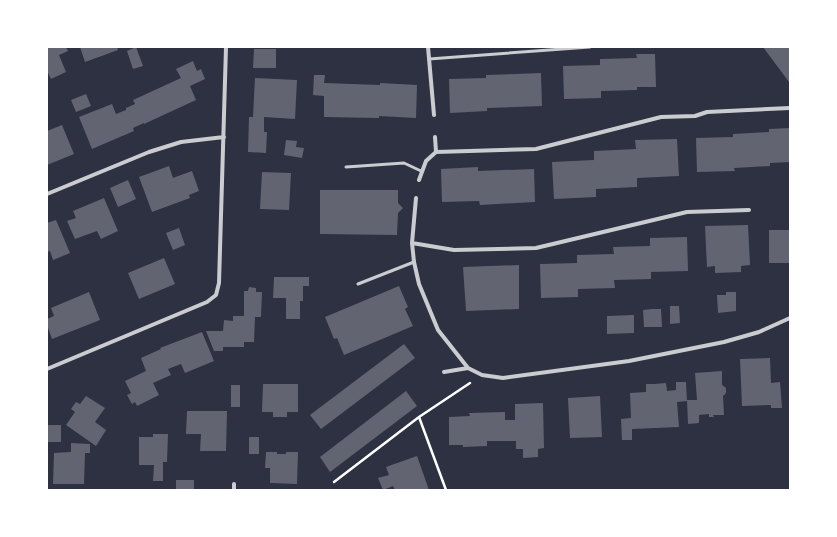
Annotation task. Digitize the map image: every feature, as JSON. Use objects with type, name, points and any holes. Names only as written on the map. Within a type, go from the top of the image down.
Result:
[{"type":"street","points":[[47,369],[207,302],[216,295],[220,283],[226,47]]},
{"type":"street","points":[[428,47],[434,115]]},
{"type":"street","points":[[419,180],[421,171],[426,162],[436,152],[536,150],[661,117],[695,116],[707,112],[790,108]]},
{"type":"street","points":[[47,194],[149,152],[181,142],[224,138]]},
{"type":"street","points":[[435,138],[436,152]]},
{"type":"street","points":[[416,198],[412,243],[414,262],[419,284],[438,330],[468,368],[482,375],[503,378],[629,361],[724,342],[759,332],[790,318]]},
{"type":"street","points":[[412,243],[454,250],[536,248],[687,212],[749,210]]},
{"type":"street","points":[[444,372],[468,368]]},
{"type":"street","points":[[234,484],[234,490]]},
{"type":"lane","points":[[429,59],[590,47]]},
{"type":"lane","points":[[346,167],[404,163],[421,171]]},
{"type":"lane","points":[[358,284],[414,262]]},
{"type":"path","points":[[334,482],[419,417],[482,375]]},
{"type":"path","points":[[419,417],[446,490]]},
{"type":"building","points":[[47,47],[66,47],[68,51],[59,55],[66,72],[51,79],[47,71]]},
{"type":"building","points":[[80,47],[117,47],[118,50],[85,62]]},
{"type":"building","points":[[136,47],[143,66],[133,69],[127,51]]},
{"type":"building","points":[[763,47],[790,47],[789,82]]},
{"type":"building","points":[[254,49],[276,49],[276,68],[253,68]]},
{"type":"building","points":[[636,54],[655,54],[656,87],[637,87],[637,90],[601,91],[601,98],[564,99],[563,66],[600,65],[600,59],[637,58]]},
{"type":"building","points":[[193,61],[197,71],[201,69],[205,79],[190,86],[196,100],[133,128],[134,131],[92,149],[79,117],[112,104],[116,114],[126,110],[126,108],[135,104],[133,100],[181,78],[176,69]]},
{"type":"building","points":[[541,73],[542,106],[487,108],[487,111],[450,113],[449,79],[486,78],[486,75]]},
{"type":"building","points":[[314,75],[325,75],[324,83],[380,85],[380,83],[417,85],[416,118],[379,116],[379,118],[324,117],[324,96],[313,95]]},
{"type":"building","points":[[255,78],[297,80],[295,119],[264,117],[264,132],[267,132],[266,153],[248,152],[249,117],[253,117]]},
{"type":"building","points":[[86,94],[91,106],[76,112],[71,100]]},
{"type":"building","points":[[62,125],[74,154],[47,165],[47,131]]},
{"type":"building","points":[[790,128],[790,162],[770,163],[770,166],[734,168],[735,171],[697,172],[696,138],[733,137],[733,134],[769,132],[769,129]]},
{"type":"building","points":[[677,139],[679,176],[637,178],[637,187],[596,189],[596,197],[554,199],[552,162],[594,160],[594,151],[636,149],[635,140]]},
{"type":"building","points":[[286,140],[297,141],[296,147],[304,148],[302,158],[284,155]]},
{"type":"building","points":[[169,166],[173,178],[192,171],[199,191],[189,195],[190,198],[152,212],[139,177]]},
{"type":"building","points":[[478,167],[478,171],[534,169],[535,202],[480,205],[479,201],[442,202],[441,169]]},
{"type":"building","points":[[262,172],[291,173],[289,210],[260,209]]},
{"type":"building","points":[[128,180],[136,199],[118,207],[110,188]]},
{"type":"building","points":[[320,190],[398,190],[398,203],[403,208],[398,213],[397,235],[320,234]]},
{"type":"building","points":[[104,198],[118,231],[101,239],[97,231],[75,239],[67,221],[76,218],[73,211]]},
{"type":"building","points":[[56,220],[70,253],[53,260],[50,251],[47,252],[47,223]]},
{"type":"building","points":[[748,225],[750,265],[741,266],[741,272],[715,273],[715,266],[707,267],[705,226]]},
{"type":"building","points":[[179,228],[185,245],[173,250],[166,233]]},
{"type":"building","points":[[769,230],[790,230],[790,263],[769,263]]},
{"type":"building","points":[[687,237],[688,271],[651,272],[651,279],[614,280],[615,288],[578,289],[578,297],[541,298],[540,264],[577,263],[577,255],[614,254],[613,247],[650,246],[650,238]]},
{"type":"building","points":[[164,258],[175,284],[139,299],[128,273]]},
{"type":"building","points":[[519,265],[519,309],[466,311],[463,267]]},
{"type":"building","points":[[274,277],[309,277],[309,286],[303,286],[303,301],[300,301],[300,319],[286,319],[286,298],[273,298]]},
{"type":"building","points":[[399,286],[408,307],[405,309],[413,326],[344,355],[337,338],[334,339],[325,317]]},
{"type":"building","points":[[249,287],[256,288],[256,292],[262,292],[261,317],[255,317],[254,342],[244,342],[244,347],[223,347],[223,351],[214,351],[206,331],[223,331],[224,320],[233,321],[233,316],[244,316],[244,291],[248,291]]},
{"type":"building","points":[[89,292],[100,320],[52,339],[47,325],[47,319],[54,316],[51,308]]},
{"type":"building","points":[[726,292],[736,292],[736,311],[718,313],[717,295],[726,295]]},
{"type":"building","points":[[670,306],[679,306],[680,323],[670,324]]},
{"type":"building","points":[[661,309],[662,327],[644,327],[643,310]]},
{"type":"building","points":[[634,315],[634,333],[607,334],[607,316]]},
{"type":"building","points":[[202,332],[214,361],[185,373],[181,364],[168,369],[171,375],[153,383],[159,395],[137,406],[135,402],[132,404],[127,395],[131,393],[125,381],[146,371],[141,358],[161,349],[160,348]]},
{"type":"building","points":[[404,344],[415,358],[321,429],[310,415]]},
{"type":"building","points":[[770,358],[771,383],[780,382],[782,408],[771,408],[771,405],[742,406],[740,359]]},
{"type":"building","points":[[722,371],[722,385],[726,388],[726,393],[723,396],[724,415],[713,415],[714,417],[709,417],[709,414],[699,415],[699,423],[688,424],[687,400],[697,400],[695,373]]},
{"type":"building","points":[[676,382],[686,382],[687,401],[677,402],[679,427],[632,429],[632,440],[622,440],[621,419],[631,418],[630,393],[646,392],[646,384],[666,383],[667,391],[676,390]]},
{"type":"building","points":[[263,384],[298,384],[298,412],[287,412],[287,417],[273,417],[273,412],[262,412]]},
{"type":"building","points":[[231,385],[240,385],[240,407],[231,407]]},
{"type":"building","points":[[406,391],[417,406],[330,472],[320,457]]},
{"type":"building","points":[[86,396],[105,408],[95,422],[106,430],[96,446],[66,425],[75,412],[71,409],[76,402],[80,404]]},
{"type":"building","points":[[600,396],[602,437],[570,438],[568,398]]},
{"type":"building","points":[[543,403],[544,448],[538,449],[538,457],[523,458],[523,449],[516,449],[516,441],[487,441],[487,446],[463,447],[463,445],[449,445],[449,417],[470,416],[469,413],[505,412],[505,420],[515,420],[515,404]]},
{"type":"building","points":[[187,411],[227,411],[226,451],[200,451],[201,434],[186,434]]},
{"type":"building","points":[[47,425],[61,425],[61,442],[47,442]]},
{"type":"building","points":[[153,434],[168,434],[167,462],[163,462],[163,481],[153,481],[154,465],[139,465],[139,437],[153,437]]},
{"type":"building","points":[[249,437],[259,437],[259,454],[249,454]]},
{"type":"building","points":[[71,443],[90,444],[90,453],[85,453],[84,484],[53,484],[54,453],[71,452]]},
{"type":"building","points":[[266,452],[286,454],[286,452],[298,452],[297,484],[270,483],[270,468],[265,468]]},
{"type":"building","points":[[417,456],[429,490],[395,490],[393,486],[383,490],[378,478],[389,475],[386,467]]},
{"type":"building","points":[[176,480],[194,480],[194,489],[176,489]]}]
